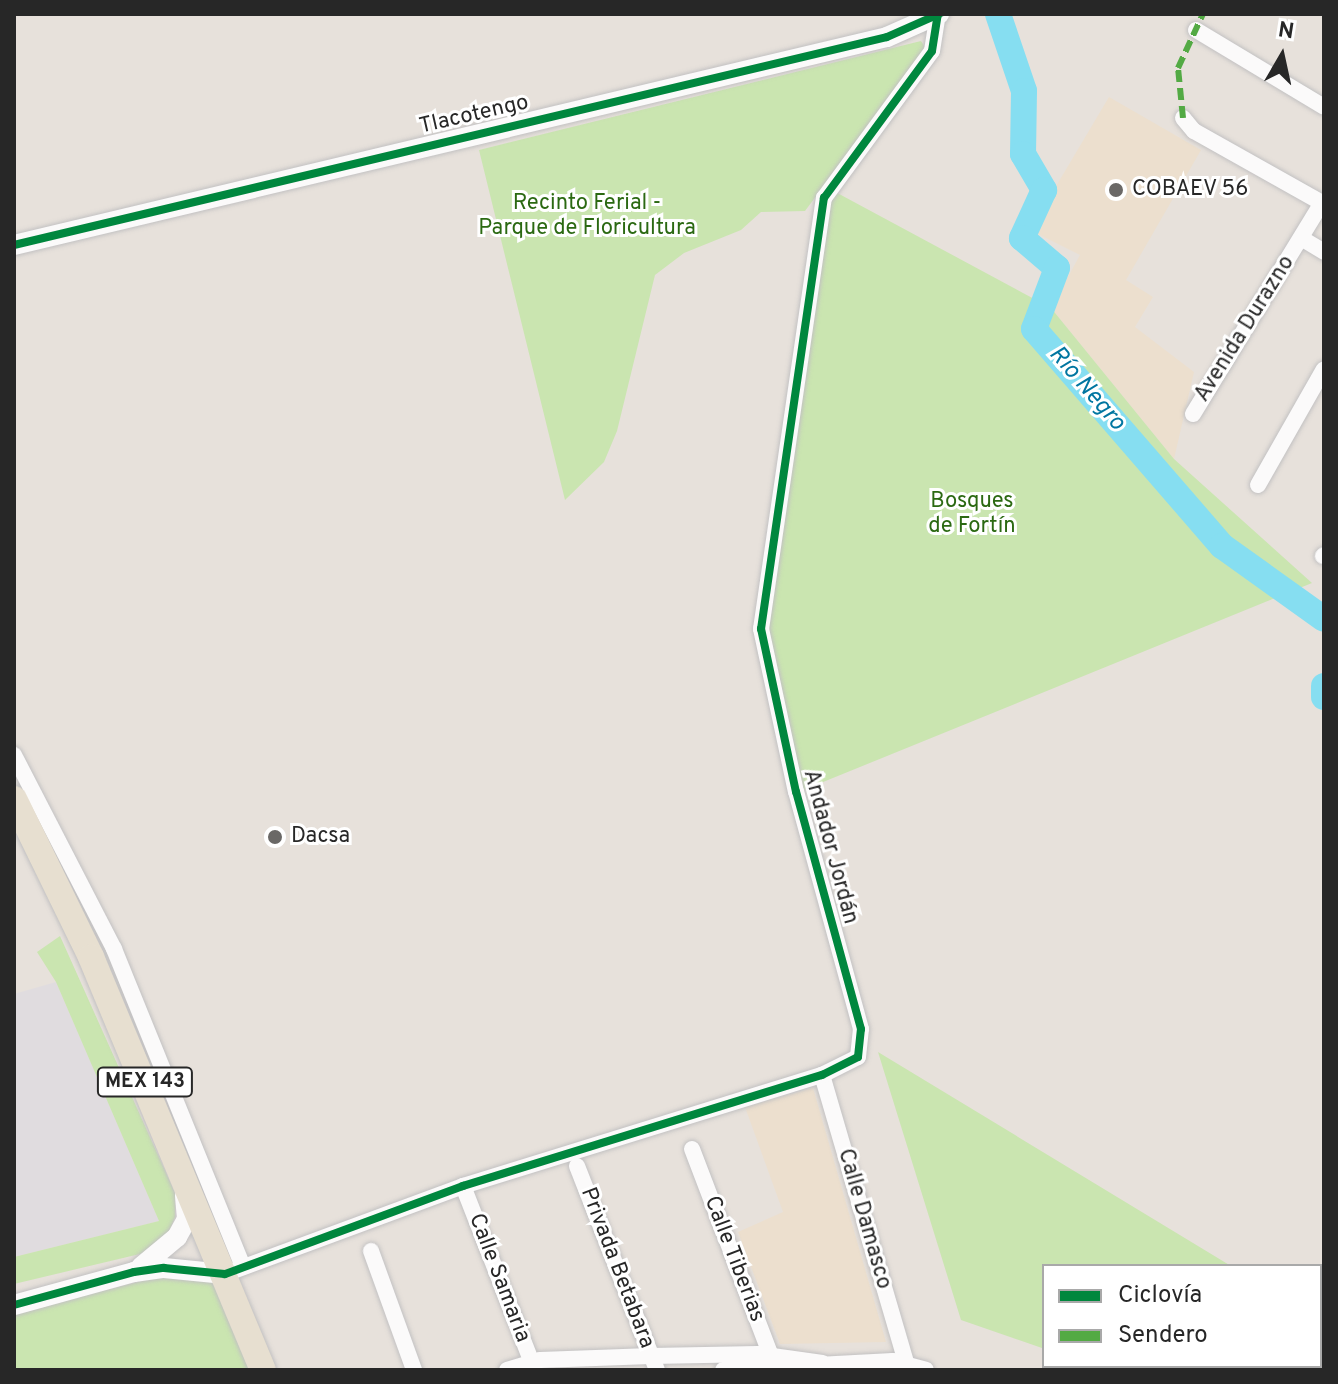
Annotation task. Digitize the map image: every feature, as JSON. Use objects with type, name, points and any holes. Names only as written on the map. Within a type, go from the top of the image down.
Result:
[{"type":"main road","name":"MEX 143","points":[[14,799],[91,957],[179,1161],[234,1271],[263,1370]]},
{"type":"street","name":"Tlacotengo","points":[[14,245],[887,37],[938,14]]},
{"type":"street","name":"Andador Jordán","points":[[234,1271],[463,1186],[822,1075],[858,1057],[863,1042],[796,792],[761,629],[824,198],[932,51],[938,14]]},
{"type":"street","points":[[1196,30],[1324,107]]},
{"type":"street","points":[[1183,118],[1194,131],[1323,204]]},
{"type":"street","name":"Avenida Durazno","points":[[1193,414],[1323,204]]},
{"type":"street","points":[[1301,238],[1324,252]]},
{"type":"street","points":[[1258,485],[1324,369]]},
{"type":"street","points":[[14,755],[114,949],[234,1271],[164,1268],[134,1272],[14,1305]]},
{"type":"street","name":"Calle Damasco","points":[[822,1075],[906,1363]]},
{"type":"street","name":"Calle Tiberias","points":[[692,1149],[774,1362]]},
{"type":"street","points":[[134,1272],[162,1253],[187,1219],[179,1161]]},
{"type":"street","name":"Privada Betabara","points":[[577,1166],[654,1363]]},
{"type":"street","name":"Calle Samaria","points":[[463,1186],[533,1366]]},
{"type":"street","points":[[371,1251],[414,1370]]},
{"type":"street","points":[[507,1370],[533,1366],[774,1362],[817,1365],[906,1363],[926,1370]]},
{"type":"street","points":[[723,1370],[774,1362]]},
{"type":"shaded area","points":[[1109,97],[1201,150],[1126,280],[1153,297],[1135,327],[1194,372],[1174,459],[1051,308],[1080,255],[1030,230]]},
{"type":"shaded area","points":[[56,982],[159,1221],[14,1257],[14,994]]},
{"type":"shaded area","points":[[813,1088],[886,1342],[780,1344],[738,1232],[783,1212],[745,1107]]},
{"type":"green space","name":"Recinto Ferial - Parque de Floricultura","points":[[921,41],[926,49],[805,211],[761,212],[741,230],[684,253],[655,275],[617,431],[604,462],[565,500],[479,150]]},
{"type":"green space","name":"Bosques de Fortín","points":[[828,188],[1051,308],[1174,459],[1312,583],[801,791],[761,629]]},
{"type":"green space","points":[[60,936],[175,1193],[175,1217],[169,1232],[144,1253],[14,1284],[14,1257],[159,1221],[56,982],[37,952]]},
{"type":"green space","points":[[878,1052],[1228,1264],[1042,1264],[1042,1348],[961,1320]]},
{"type":"green space","points":[[170,1274],[213,1281],[254,1370],[14,1370],[14,1313]]},
{"type":"waterway","name":"Río Negro","points":[[998,14],[1024,91],[1023,154],[1044,190],[1022,238],[1057,268],[1034,329],[1222,546],[1324,619]]},
{"type":"waterway","name":"Río Negro","points":[[1324,686],[1324,697]]},
{"type":"marked path","points":[[1183,118],[1178,68],[1203,14]]},
{"type":"cycle path","points":[[14,245],[887,37],[939,14]]},
{"type":"cycle path","points":[[14,1305],[134,1272],[164,1268],[225,1274],[463,1186],[822,1075],[858,1057],[861,1029],[796,792],[761,629],[824,198],[932,51],[938,15]]},
{"type":"place","name":"COBAEV 56","points":[[1116,190]]},
{"type":"place","name":"Dacsa","points":[[275,837]]}]
